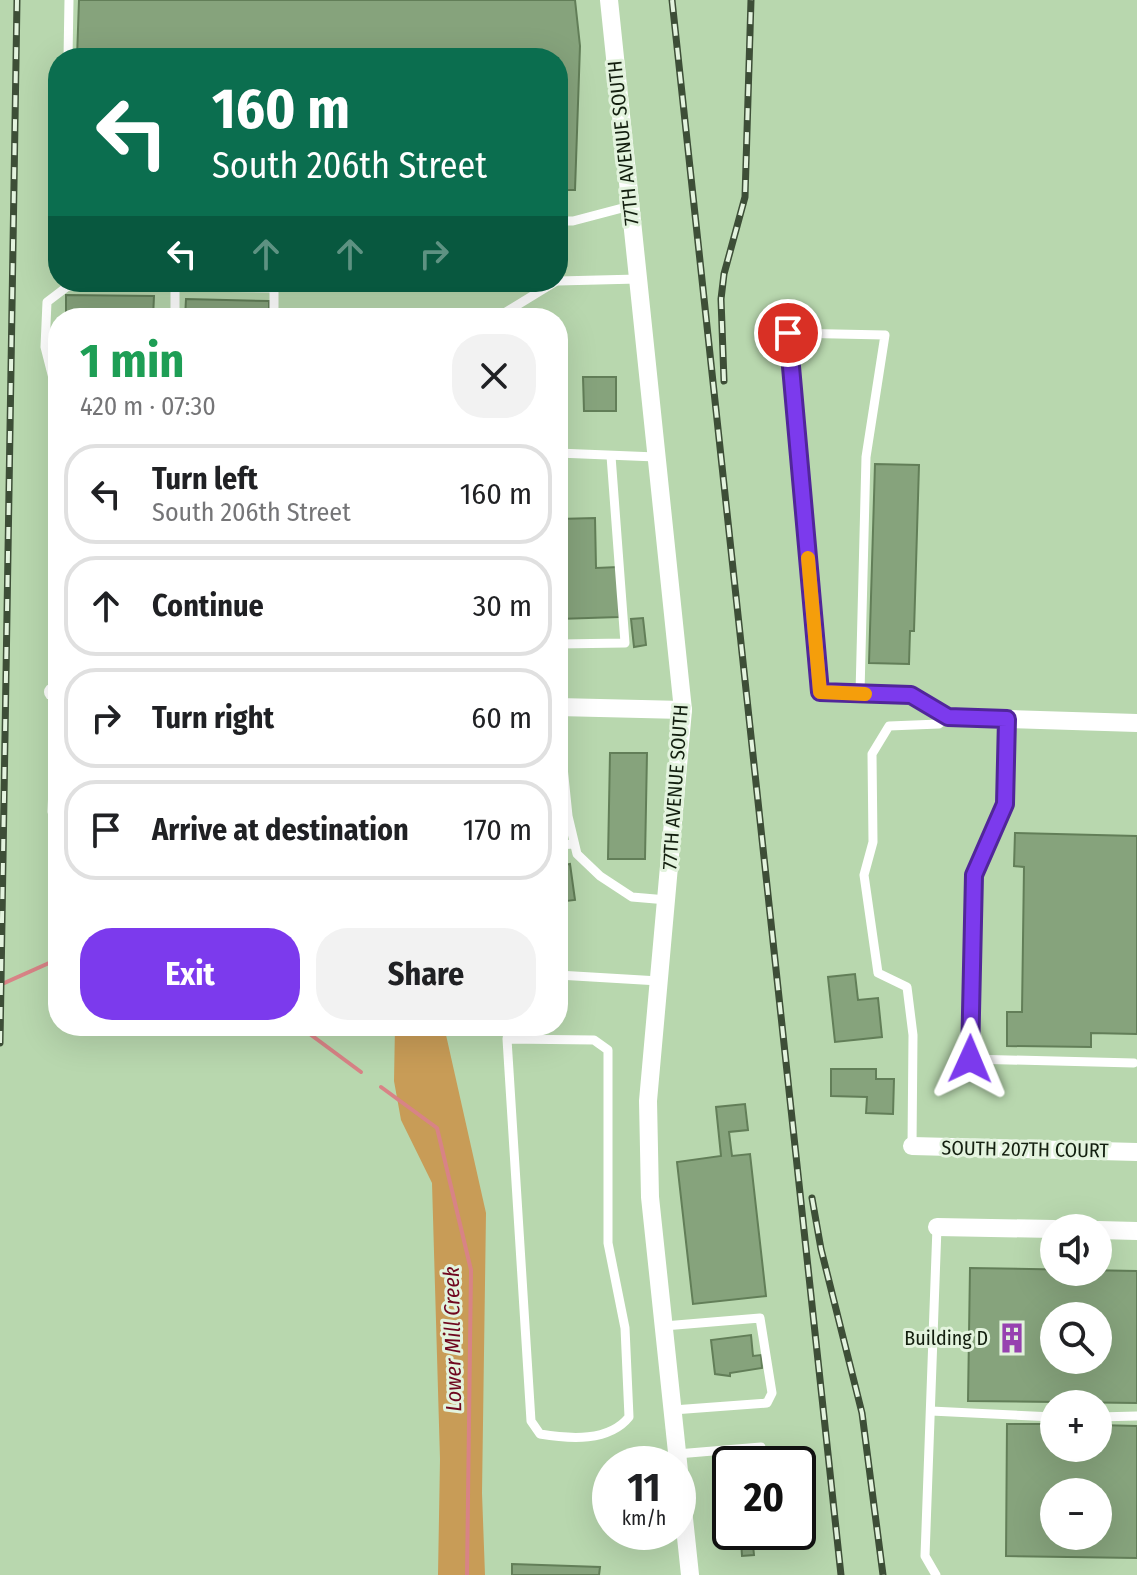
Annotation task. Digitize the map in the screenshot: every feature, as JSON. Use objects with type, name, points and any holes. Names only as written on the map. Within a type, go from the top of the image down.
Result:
[{"type":"street","name":"77TH AVENUE SOUTH","points":[[609,0],[683,710],[648,1101],[650,1197],[676,1446]]},
{"type":"street","points":[[568,707],[683,710]]},
{"type":"street","points":[[948,717],[1137,723]]},
{"type":"street","name":"SOUTH 207TH COURT","points":[[912,1146],[1137,1152]]},
{"type":"street","points":[[937,1227],[1040,1229]]},
{"type":"street","points":[[1112,1230],[1137,1231]]},
{"type":"street","name":"77TH AVENUE SOUTH","points":[[687,1550],[690,1575]]},
{"type":"lane","points":[[68,48],[69,0]]},
{"type":"lane","points":[[568,221],[630,206]]},
{"type":"lane","points":[[568,282],[638,279]]},
{"type":"lane","points":[[48,359],[45,347],[47,302],[60,292]]},
{"type":"lane","points":[[513,308],[539,292]]},
{"type":"lane","points":[[860,693],[866,457],[885,335],[788,333],[820,692],[911,695],[948,717],[939,724],[889,726],[872,754],[873,842],[864,875],[878,973],[907,987],[913,1035],[912,1146]]},
{"type":"lane","points":[[568,454],[656,457]]},
{"type":"lane","points":[[568,644],[625,643],[611,456]]},
{"type":"lane","points":[[1007,719],[1005,804],[974,875],[970,1059],[1134,1063]]},
{"type":"lane","points":[[568,816],[577,854],[600,876],[632,897],[667,900]]},
{"type":"lane","points":[[568,844],[574,844]]},
{"type":"lane","points":[[568,976],[659,981]]},
{"type":"lane","points":[[507,1036],[507,1039],[531,1421],[540,1434],[560,1438],[601,1435],[620,1428],[629,1417],[625,1328],[608,1243],[608,1050],[594,1040],[507,1039]]},
{"type":"lane","points":[[936,1575],[925,1556],[937,1227]]},
{"type":"lane","points":[[664,1326],[760,1318],[772,1393],[767,1403],[673,1410]]},
{"type":"lane","points":[[931,1411],[1040,1416]]},
{"type":"lane","points":[[1112,1417],[1137,1416]]},
{"type":"shaded area","points":[[395,1036],[446,1036],[486,1213],[482,1493],[485,1575],[438,1575],[440,1459],[432,1183],[401,1120],[394,1081]]},
{"type":"building","points":[[79,0],[575,0],[580,46],[575,190],[568,190],[568,48],[77,48]]},
{"type":"building","points":[[66,295],[154,296],[153,308],[66,308]]},
{"type":"building","points":[[186,299],[269,301],[269,308],[186,308]]},
{"type":"building","points":[[583,377],[616,377],[616,411],[584,411]]},
{"type":"building","points":[[875,464],[919,465],[914,631],[910,631],[909,664],[869,663]]},
{"type":"building","points":[[595,518],[596,568],[618,567],[619,617],[568,619],[568,519]]},
{"type":"building","points":[[643,618],[646,645],[634,647],[631,619]]},
{"type":"building","points":[[610,753],[647,753],[645,859],[608,859]]},
{"type":"building","points":[[1015,833],[1137,836],[1137,1034],[1091,1033],[1091,1047],[1007,1046],[1007,1012],[1022,1012],[1024,867],[1014,866]]},
{"type":"building","points":[[568,864],[575,900],[568,901]]},
{"type":"building","points":[[855,974],[858,1000],[878,998],[882,1037],[835,1042],[828,977]]},
{"type":"building","points":[[831,1069],[876,1069],[876,1079],[894,1079],[893,1114],[866,1113],[867,1097],[831,1096]]},
{"type":"building","points":[[745,1104],[748,1130],[729,1132],[732,1156],[750,1154],[766,1296],[693,1304],[677,1162],[721,1156],[716,1107]]},
{"type":"building","name":"Building D","points":[[970,1268],[1040,1269],[1040,1286],[1112,1286],[1112,1271],[1137,1271],[1137,1403],[1112,1403],[1112,1390],[1040,1390],[1040,1402],[968,1401]]},
{"type":"building","points":[[751,1335],[753,1356],[761,1355],[762,1368],[730,1373],[730,1376],[715,1374],[711,1340]]},
{"type":"building","points":[[1007,1424],[1040,1424],[1040,1462],[1112,1462],[1112,1425],[1137,1426],[1137,1558],[1006,1556]]},
{"type":"building","points":[[742,1550],[754,1550],[754,1555],[742,1556]]},
{"type":"building","points":[[512,1564],[600,1567],[599,1575],[512,1575]]},
{"type":"waterway","name":"Lower Mill Creek","points":[[0,985],[48,963]]},
{"type":"waterway","name":"Lower Mill Creek","points":[[312,1036],[361,1072]]},
{"type":"waterway","name":"Lower Mill Creek","points":[[381,1087],[437,1128],[471,1270],[467,1575]]},
{"type":"railway","points":[[0,1043],[17,0]]},
{"type":"railway","points":[[672,0],[841,1575]]},
{"type":"railway","points":[[724,381],[721,299],[724,274],[745,197],[751,0]]},
{"type":"railway","points":[[812,1198],[821,1249],[862,1413],[883,1575]]},
{"type":"slow traffic","points":[[808,558],[820,692],[865,694]]},
{"type":"place","name":"Building D","points":[[1012,1338]]},
{"type":"route","points":[[788,333],[820,692],[911,695],[948,717],[1007,719],[1005,804],[974,875],[970,1059]]}]
